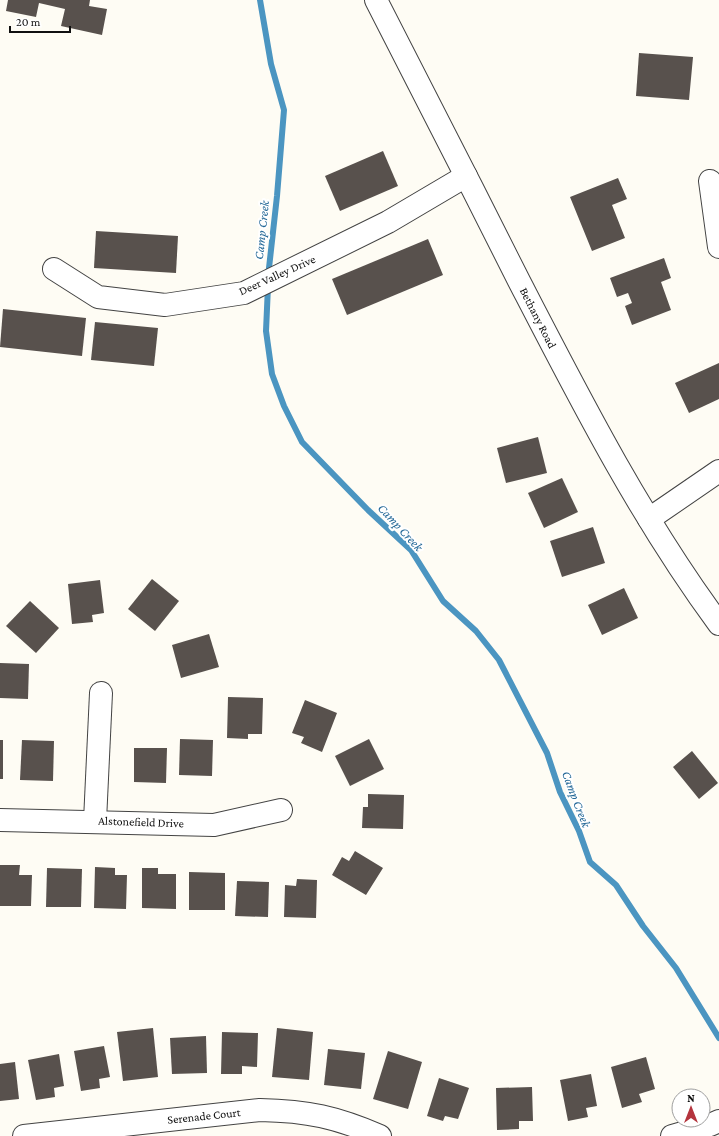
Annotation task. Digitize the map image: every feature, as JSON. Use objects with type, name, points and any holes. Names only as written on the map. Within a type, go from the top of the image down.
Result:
[{"type":"street","name":"Bethany Road","points":[[376,0],[572,383],[617,467],[649,520],[719,624]]},
{"type":"street","name":"Deer Valley Drive","points":[[54,269],[98,297],[165,305],[244,293],[388,222],[466,176]]},
{"type":"street","points":[[710,180],[719,247]]},
{"type":"street","points":[[649,520],[719,471]]},
{"type":"street","points":[[95,821],[101,693]]},
{"type":"street","name":"Alstonefield Drive","points":[[0,820],[95,821],[214,825],[281,810]]},
{"type":"street","name":"Serenade Court","points":[[24,1136],[260,1110],[290,1111],[320,1115],[348,1122],[380,1136]]},
{"type":"street","points":[[672,1136],[710,1126],[719,1121]]},
{"type":"building","points":[[8,0],[90,0],[89,6],[107,9],[102,35],[61,26],[65,9],[39,3],[36,17],[6,11]]},
{"type":"building","points":[[639,53],[693,57],[689,100],[636,96]]},
{"type":"building","points":[[383,151],[398,186],[340,211],[325,176]]},
{"type":"building","points":[[618,178],[627,199],[612,205],[625,238],[592,251],[570,197]]},
{"type":"building","points":[[96,231],[178,236],[176,273],[94,268]]},
{"type":"building","points":[[428,239],[443,275],[347,315],[332,279]]},
{"type":"building","points":[[664,258],[671,278],[661,282],[671,310],[632,325],[625,306],[632,303],[628,293],[617,297],[610,278]]},
{"type":"building","points":[[3,309],[86,318],[82,356],[0,347]]},
{"type":"building","points":[[95,322],[158,328],[154,366],[91,360]]},
{"type":"building","points":[[719,363],[719,399],[689,413],[675,383]]},
{"type":"building","points":[[538,437],[547,473],[506,483],[497,448]]},
{"type":"building","points":[[562,478],[578,512],[544,528],[528,493]]},
{"type":"building","points":[[593,527],[605,563],[562,577],[550,541]]},
{"type":"building","points":[[152,579],[179,601],[155,631],[128,609]]},
{"type":"building","points":[[100,580],[104,613],[92,615],[93,622],[72,624],[68,584]]},
{"type":"building","points":[[624,588],[638,618],[602,635],[588,605]]},
{"type":"building","points":[[30,601],[59,628],[36,653],[6,626]]},
{"type":"building","points":[[209,634],[219,667],[181,678],[172,645]]},
{"type":"building","points":[[0,663],[29,664],[28,699],[0,698]]},
{"type":"building","points":[[228,697],[263,698],[262,734],[248,734],[248,739],[227,738]]},
{"type":"building","points":[[305,700],[337,713],[322,752],[301,743],[304,737],[292,733]]},
{"type":"building","points":[[180,739],[213,740],[212,776],[179,775]]},
{"type":"building","points":[[369,739],[384,769],[350,786],[335,756]]},
{"type":"building","points":[[0,740],[3,740],[3,779],[0,779]]},
{"type":"building","points":[[22,740],[54,741],[53,781],[20,780]]},
{"type":"building","points":[[134,748],[167,748],[166,783],[134,782]]},
{"type":"building","points":[[692,751],[718,783],[699,799],[673,767]]},
{"type":"building","points":[[368,794],[404,795],[403,829],[362,828],[363,807],[368,807]]},
{"type":"building","points":[[355,851],[383,868],[366,895],[332,875],[342,857],[349,861]]},
{"type":"building","points":[[0,865],[20,865],[19,875],[32,875],[31,906],[0,906]]},
{"type":"building","points":[[95,867],[115,868],[115,875],[127,875],[126,909],[94,908]]},
{"type":"building","points":[[47,868],[82,869],[81,907],[46,907]]},
{"type":"building","points":[[142,868],[158,868],[158,874],[176,874],[176,909],[142,908]]},
{"type":"building","points":[[189,872],[225,873],[225,910],[189,910]]},
{"type":"building","points":[[297,879],[317,880],[316,918],[284,917],[285,885],[296,886]]},
{"type":"building","points":[[237,881],[269,882],[268,917],[235,916]]},
{"type":"building","points":[[153,1028],[158,1077],[123,1081],[117,1032]]},
{"type":"building","points":[[277,1028],[313,1032],[309,1080],[272,1077]]},
{"type":"building","points":[[222,1032],[258,1033],[257,1067],[242,1066],[242,1074],[221,1074]]},
{"type":"building","points":[[206,1036],[207,1073],[172,1074],[170,1038]]},
{"type":"building","points":[[104,1046],[110,1077],[99,1079],[100,1088],[81,1091],[74,1051]]},
{"type":"building","points":[[328,1049],[365,1053],[361,1089],[324,1085]]},
{"type":"building","points":[[388,1051],[422,1062],[408,1109],[373,1099]]},
{"type":"building","points":[[59,1054],[64,1086],[54,1088],[55,1097],[36,1100],[28,1060]]},
{"type":"building","points":[[646,1057],[655,1089],[639,1094],[642,1102],[622,1108],[611,1067]]},
{"type":"building","points":[[15,1062],[19,1099],[0,1101],[0,1064]]},
{"type":"building","points":[[591,1074],[597,1106],[586,1108],[588,1117],[568,1121],[560,1080]]},
{"type":"building","points":[[439,1078],[469,1088],[458,1119],[445,1116],[443,1121],[427,1116]]},
{"type":"building","points":[[532,1087],[533,1121],[519,1121],[519,1129],[497,1130],[496,1088]]},
{"type":"waterway","name":"Camp Creek","points":[[260,0],[271,64],[284,110],[277,196],[268,277]]},
{"type":"waterway","name":"Camp Creek","points":[[268,286],[266,331],[272,374],[284,406],[302,442],[368,510],[411,550],[443,601],[476,631],[499,660],[547,753],[560,792],[579,831],[590,862],[616,885],[643,926],[676,968],[719,1038]]}]
